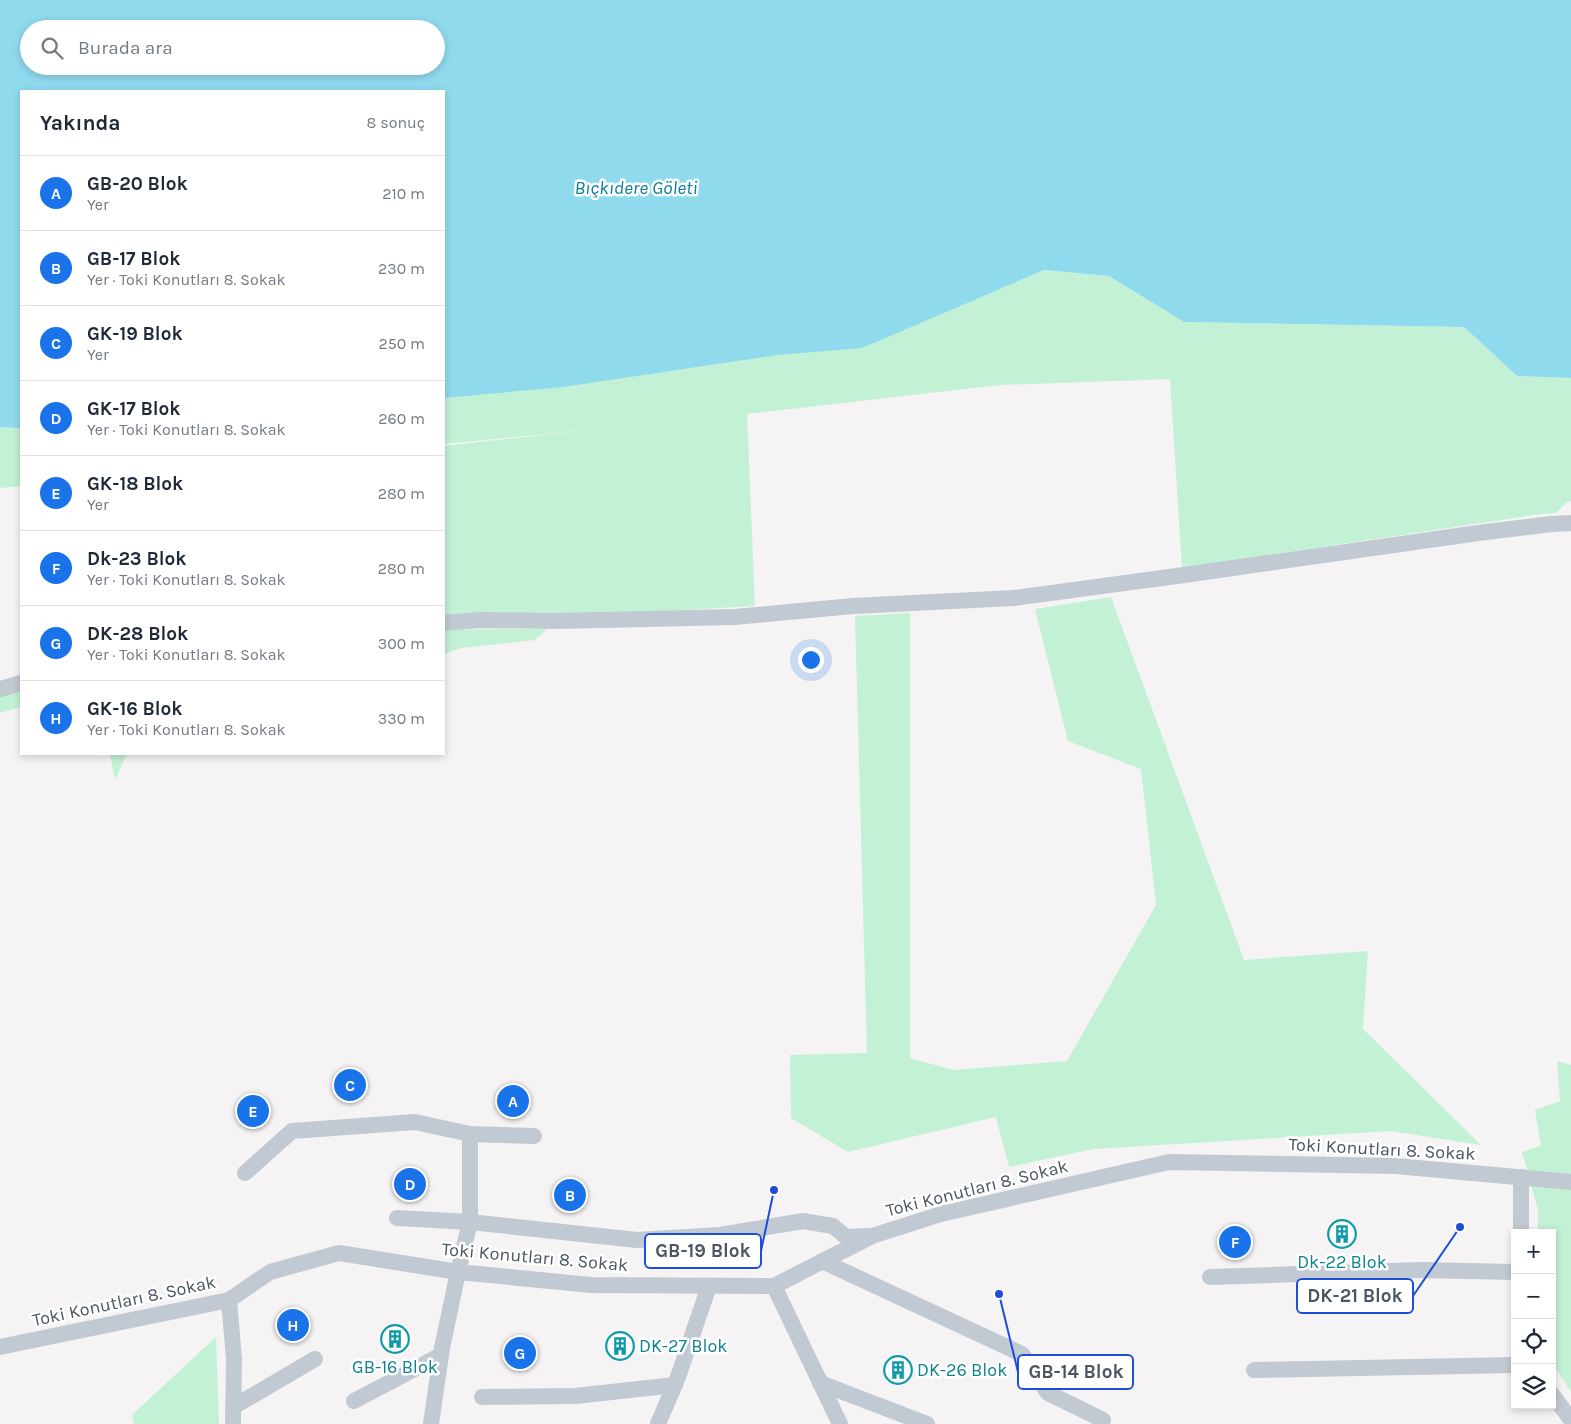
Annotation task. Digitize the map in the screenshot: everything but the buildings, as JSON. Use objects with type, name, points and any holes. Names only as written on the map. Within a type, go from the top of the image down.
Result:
[{"type":"street","points":[[445,623],[480,620],[556,621],[735,617],[853,606],[1014,598],[1478,533],[1571,523]]},
{"type":"street","points":[[0,690],[20,683]]},
{"type":"street","points":[[245,1173],[292,1131],[415,1122],[470,1134],[534,1136]]},
{"type":"street","points":[[431,1424],[441,1355],[470,1222],[470,1134]]},
{"type":"street","name":"Toki Konutları 8. Sokak","points":[[0,1347],[229,1300],[270,1272],[340,1253],[458,1272],[590,1285],[774,1286],[872,1236],[941,1214],[1169,1162],[1396,1166],[1571,1182]]},
{"type":"street","points":[[1521,1177],[1521,1229]]},
{"type":"street","points":[[396,1218],[470,1222],[637,1240],[720,1235],[803,1221],[833,1226],[846,1237],[872,1236]]},
{"type":"street","points":[[822,1261],[1022,1354],[1048,1393],[1103,1420]]},
{"type":"street","points":[[1210,1277],[1420,1270],[1511,1272]]},
{"type":"street","points":[[658,1424],[675,1385],[709,1286]]},
{"type":"street","points":[[774,1286],[840,1424]]},
{"type":"street","points":[[229,1300],[234,1360],[233,1424]]},
{"type":"street","points":[[354,1401],[441,1355]]},
{"type":"street","points":[[233,1407],[315,1359]]},
{"type":"street","points":[[1254,1370],[1511,1366]]},
{"type":"street","points":[[820,1383],[927,1424]]},
{"type":"street","points":[[482,1397],[575,1396],[675,1385]]},
{"type":"street","points":[[1556,1399],[1571,1420]]},
{"type":"green space","points":[[0,0],[935,0],[1002,288],[1044,270],[1109,276],[1184,322],[1464,327],[1517,376],[1571,378],[1571,501],[1566,503],[1556,513],[1182,568],[1170,379],[1000,385],[747,414],[755,606],[571,616],[445,617],[445,446],[586,430],[445,444],[445,90],[20,90],[20,486],[0,488]]},
{"type":"green space","points":[[1111,597],[1244,960],[1368,951],[1363,1029],[1481,1145],[1391,1131],[1094,1149],[1009,1167],[996,1117],[848,1152],[791,1118],[790,1055],[867,1053],[855,616],[910,613],[910,1058],[953,1070],[1067,1061],[1156,905],[1141,769],[1068,741],[1035,609]]},
{"type":"green space","points":[[547,629],[535,640],[461,648],[445,654],[445,630]]},
{"type":"green space","points":[[20,690],[20,707],[0,713],[0,696]]},
{"type":"green space","points":[[110,755],[127,755],[115,780]]},
{"type":"green space","points":[[1557,1061],[1571,1065],[1571,1392],[1556,1368],[1556,1229],[1538,1229],[1538,1210],[1522,1152],[1541,1146],[1535,1110],[1560,1101]]},
{"type":"green space","points":[[216,1337],[219,1424],[134,1424],[132,1415]]},
{"type":"water","name":"Bıçkıdere Göleti","points":[[0,0],[1571,0],[1571,378],[1517,376],[1464,327],[1184,322],[1109,276],[1044,270],[862,348],[777,355],[563,387],[445,398],[445,90],[20,90],[20,428],[0,427]]},
{"type":"place","name":"GK-19 Blok","points":[[350,1085]]},
{"type":"place","name":"GB-20 Blok","points":[[513,1101]]},
{"type":"place","name":"GK-18 Blok","points":[[253,1111]]},
{"type":"place","name":"GK-17 Blok","points":[[410,1184]]},
{"type":"place","name":"GB-19 Blok","points":[[774,1190]]},
{"type":"place","name":"GB-17 Blok","points":[[570,1195]]},
{"type":"place","name":"DK-21 Blok","points":[[1460,1227]]},
{"type":"place","name":"Dk-22 Blok","points":[[1342,1234]]},
{"type":"place","name":"Dk-23 Blok","points":[[1235,1242]]},
{"type":"place","name":"GB-14 Blok","points":[[999,1294]]},
{"type":"place","name":"GK-16 Blok","points":[[293,1325]]},
{"type":"place","name":"GB-16 Blok","points":[[395,1339]]},
{"type":"place","name":"DK-27 Blok","points":[[620,1346]]},
{"type":"place","name":"DK-28 Blok","points":[[520,1353]]},
{"type":"place","name":"DK-26 Blok","points":[[898,1370]]}]
